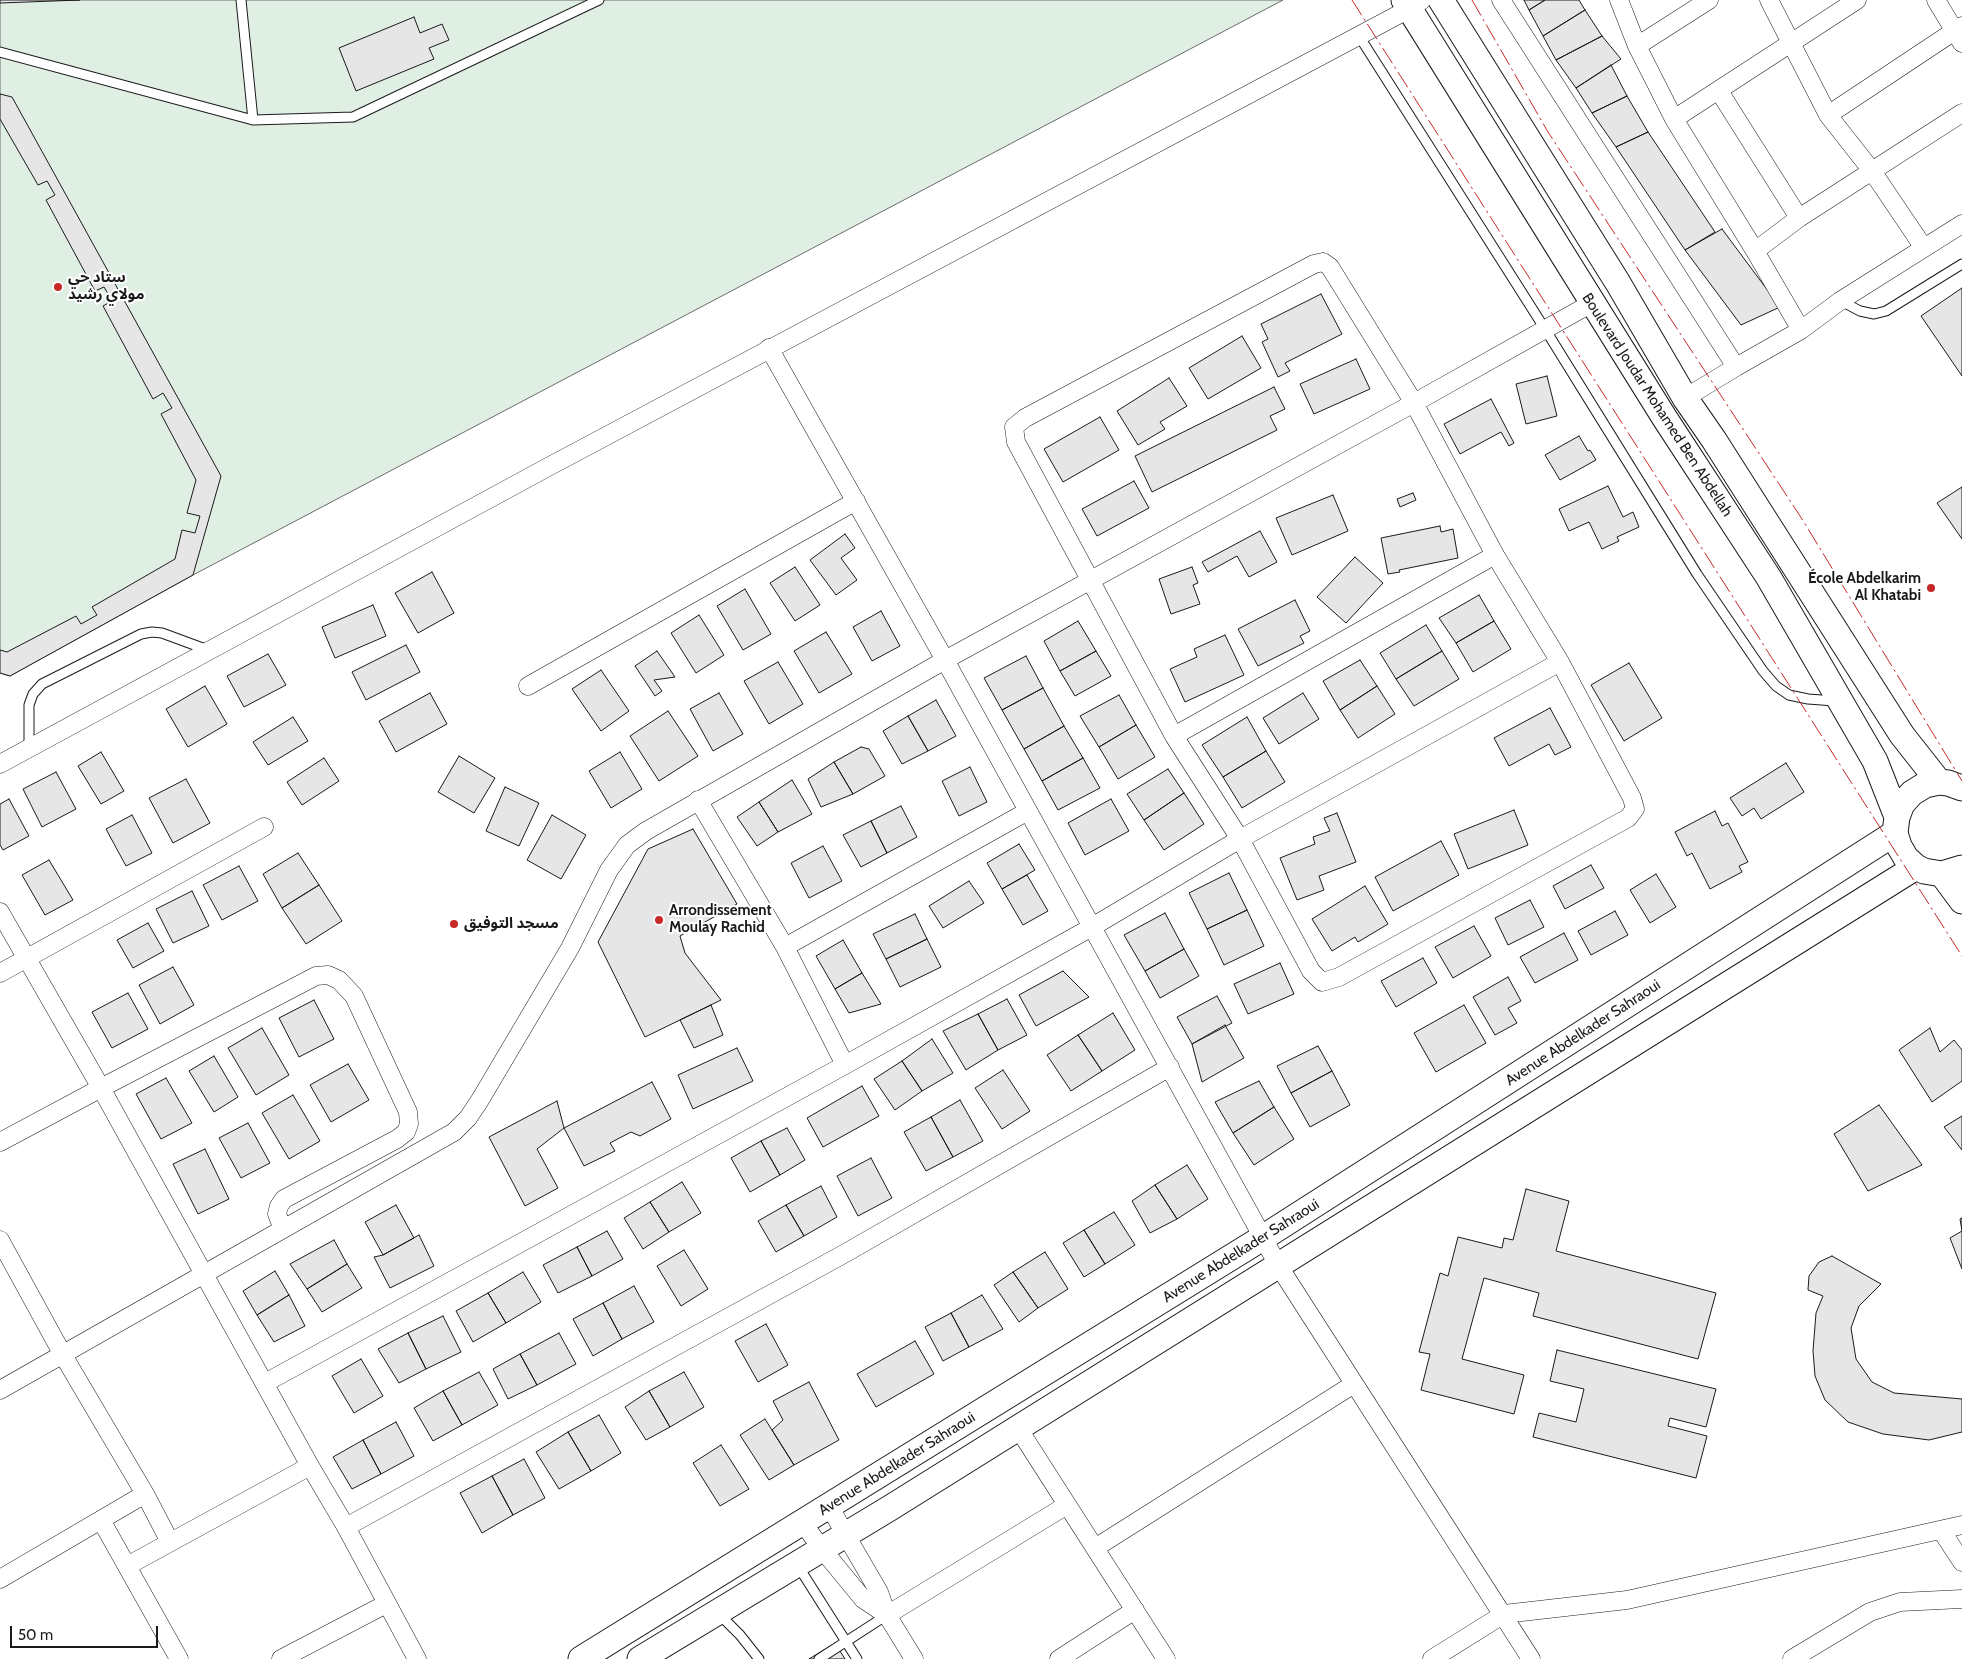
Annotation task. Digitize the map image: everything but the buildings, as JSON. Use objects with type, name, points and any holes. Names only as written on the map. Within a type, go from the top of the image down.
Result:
[{"type":"main road","name":"Boulevard Joudar Mohamed Ben Abdellah","points":[[1441,0],[1618,283],[1685,398],[1714,440],[1902,735],[1955,784]]},
{"type":"main road","name":"Boulevard Joudar Mohamed Ben Abdellah","points":[[1412,3],[1592,302],[1769,578],[1874,761],[1896,825],[1899,846],[1906,858],[1916,866]]},
{"type":"main road","points":[[1896,825],[1902,804],[1912,793],[1925,785],[1955,784]]},
{"type":"main road","name":"Avenue Abdelkader Sahraoui","points":[[581,1659],[1264,1237],[1896,825]]},
{"type":"main road","points":[[1916,866],[1924,871],[1952,871],[1962,901]]},
{"type":"main road","name":"Avenue Abdelkader Sahraoui","points":[[640,1659],[1018,1428],[1916,866]]},
{"type":"street","points":[[1501,0],[1736,366]]},
{"type":"street","points":[[1619,0],[1638,46],[1674,119],[1801,330]]},
{"type":"street","points":[[1638,46],[1709,0]]},
{"type":"street","points":[[1769,0],[1828,115],[1872,171],[1924,248]]},
{"type":"street","points":[[1674,119],[1857,0]]},
{"type":"street","points":[[1828,115],[1959,33],[1936,0]]},
{"type":"street","points":[[0,764],[769,348],[1359,36],[1412,3]]},
{"type":"street","points":[[1719,91],[1799,218]]},
{"type":"street","points":[[1755,251],[1799,218],[1962,113]]},
{"type":"street","points":[[1685,398],[1736,366],[1801,330],[1840,301],[1962,224]]},
{"type":"street","points":[[1323,262],[1330,267],[1414,403],[1494,555],[1560,662],[1632,798],[1635,809],[1628,818],[1340,977],[1322,982],[1311,971],[1240,839],[1174,736],[1016,442],[1014,427],[1026,418],[1314,264],[1323,262]]},
{"type":"street","points":[[0,1390],[454,1132],[468,1118],[570,948],[609,870],[627,845],[646,831],[945,660],[1414,403],[1592,302]]},
{"type":"street","points":[[769,348],[945,660],[1278,1265],[1504,1614],[1531,1659]]},
{"type":"street","points":[[528,686],[856,501]]},
{"type":"street","points":[[1174,736],[1494,555]]},
{"type":"street","points":[[265,1384],[845,1065],[1092,927],[1240,839],[1560,662]]},
{"type":"street","points":[[698,800],[785,947],[845,1065]]},
{"type":"street","points":[[785,947],[1028,811]]},
{"type":"street","points":[[0,973],[264,826]]},
{"type":"street","points":[[0,912],[101,1088],[310,1466],[346,1527],[417,1659]]},
{"type":"street","points":[[0,1142],[316,976],[328,975],[339,980],[354,996],[408,1112],[409,1124],[406,1132],[397,1139],[284,1199],[278,1206],[277,1214],[284,1229]]},
{"type":"street","points":[[346,1527],[842,1255],[1170,1067]]},
{"type":"street","points":[[0,1240],[63,1355],[145,1494],[170,1542]]},
{"type":"street","points":[[1095,1548],[1354,1384]]},
{"type":"street","points":[[1018,1428],[1166,1659]]},
{"type":"street","points":[[127,1566],[310,1466]]},
{"type":"street","points":[[0,1579],[145,1494]]},
{"type":"street","points":[[887,1615],[1067,1505]]},
{"type":"street","points":[[829,1506],[879,1592],[887,1615],[914,1659]]},
{"type":"street","points":[[101,1520],[179,1659]]},
{"type":"street","points":[[802,1522],[863,1599],[887,1615]]},
{"type":"street","points":[[1432,1659],[1504,1614],[1627,1600],[1962,1525]]},
{"type":"street","points":[[1941,1530],[1962,1562]]},
{"type":"street","points":[[1792,1659],[1870,1612],[1900,1602],[1962,1599]]},
{"type":"street","points":[[281,1659],[386,1604]]},
{"type":"street","points":[[1059,1659],[1135,1610]]},
{"type":"lane","points":[[241,0],[254,120]]},
{"type":"lane","points":[[0,52],[254,120],[353,116],[600,0]]},
{"type":"lane","points":[[1359,36],[1545,329],[1697,574],[1763,671],[1776,686],[1789,695],[1808,699],[1840,701]]},
{"type":"lane","points":[[1840,301],[1860,311],[1874,314],[1886,311],[1962,264]]},
{"type":"lane","points":[[29,748],[29,705],[34,694],[42,684],[141,634],[162,633],[208,650]]},
{"type":"lane","points":[[796,1564],[857,1659]]},
{"type":"lane","points":[[716,1612],[740,1635],[759,1659]]},
{"type":"lane","points":[[818,1659],[887,1615]]},
{"type":"green space","points":[[0,0],[1283,0],[193,575],[10,676],[0,673]]},
{"type":"power","points":[[1352,0],[1962,956]]},
{"type":"power","points":[[1472,0],[1548,132],[1802,519],[1962,781]]},
{"type":"place","name":"ستاد حي مولاي رشيد","points":[[58,287]]},
{"type":"place","name":"École Abdelkarim Al Khatabi","points":[[1931,588]]},
{"type":"place","name":"Arrondissement Moulay Rachid","points":[[659,920]]},
{"type":"place","name":"مسجد التوفيق","points":[[454,924]]}]
